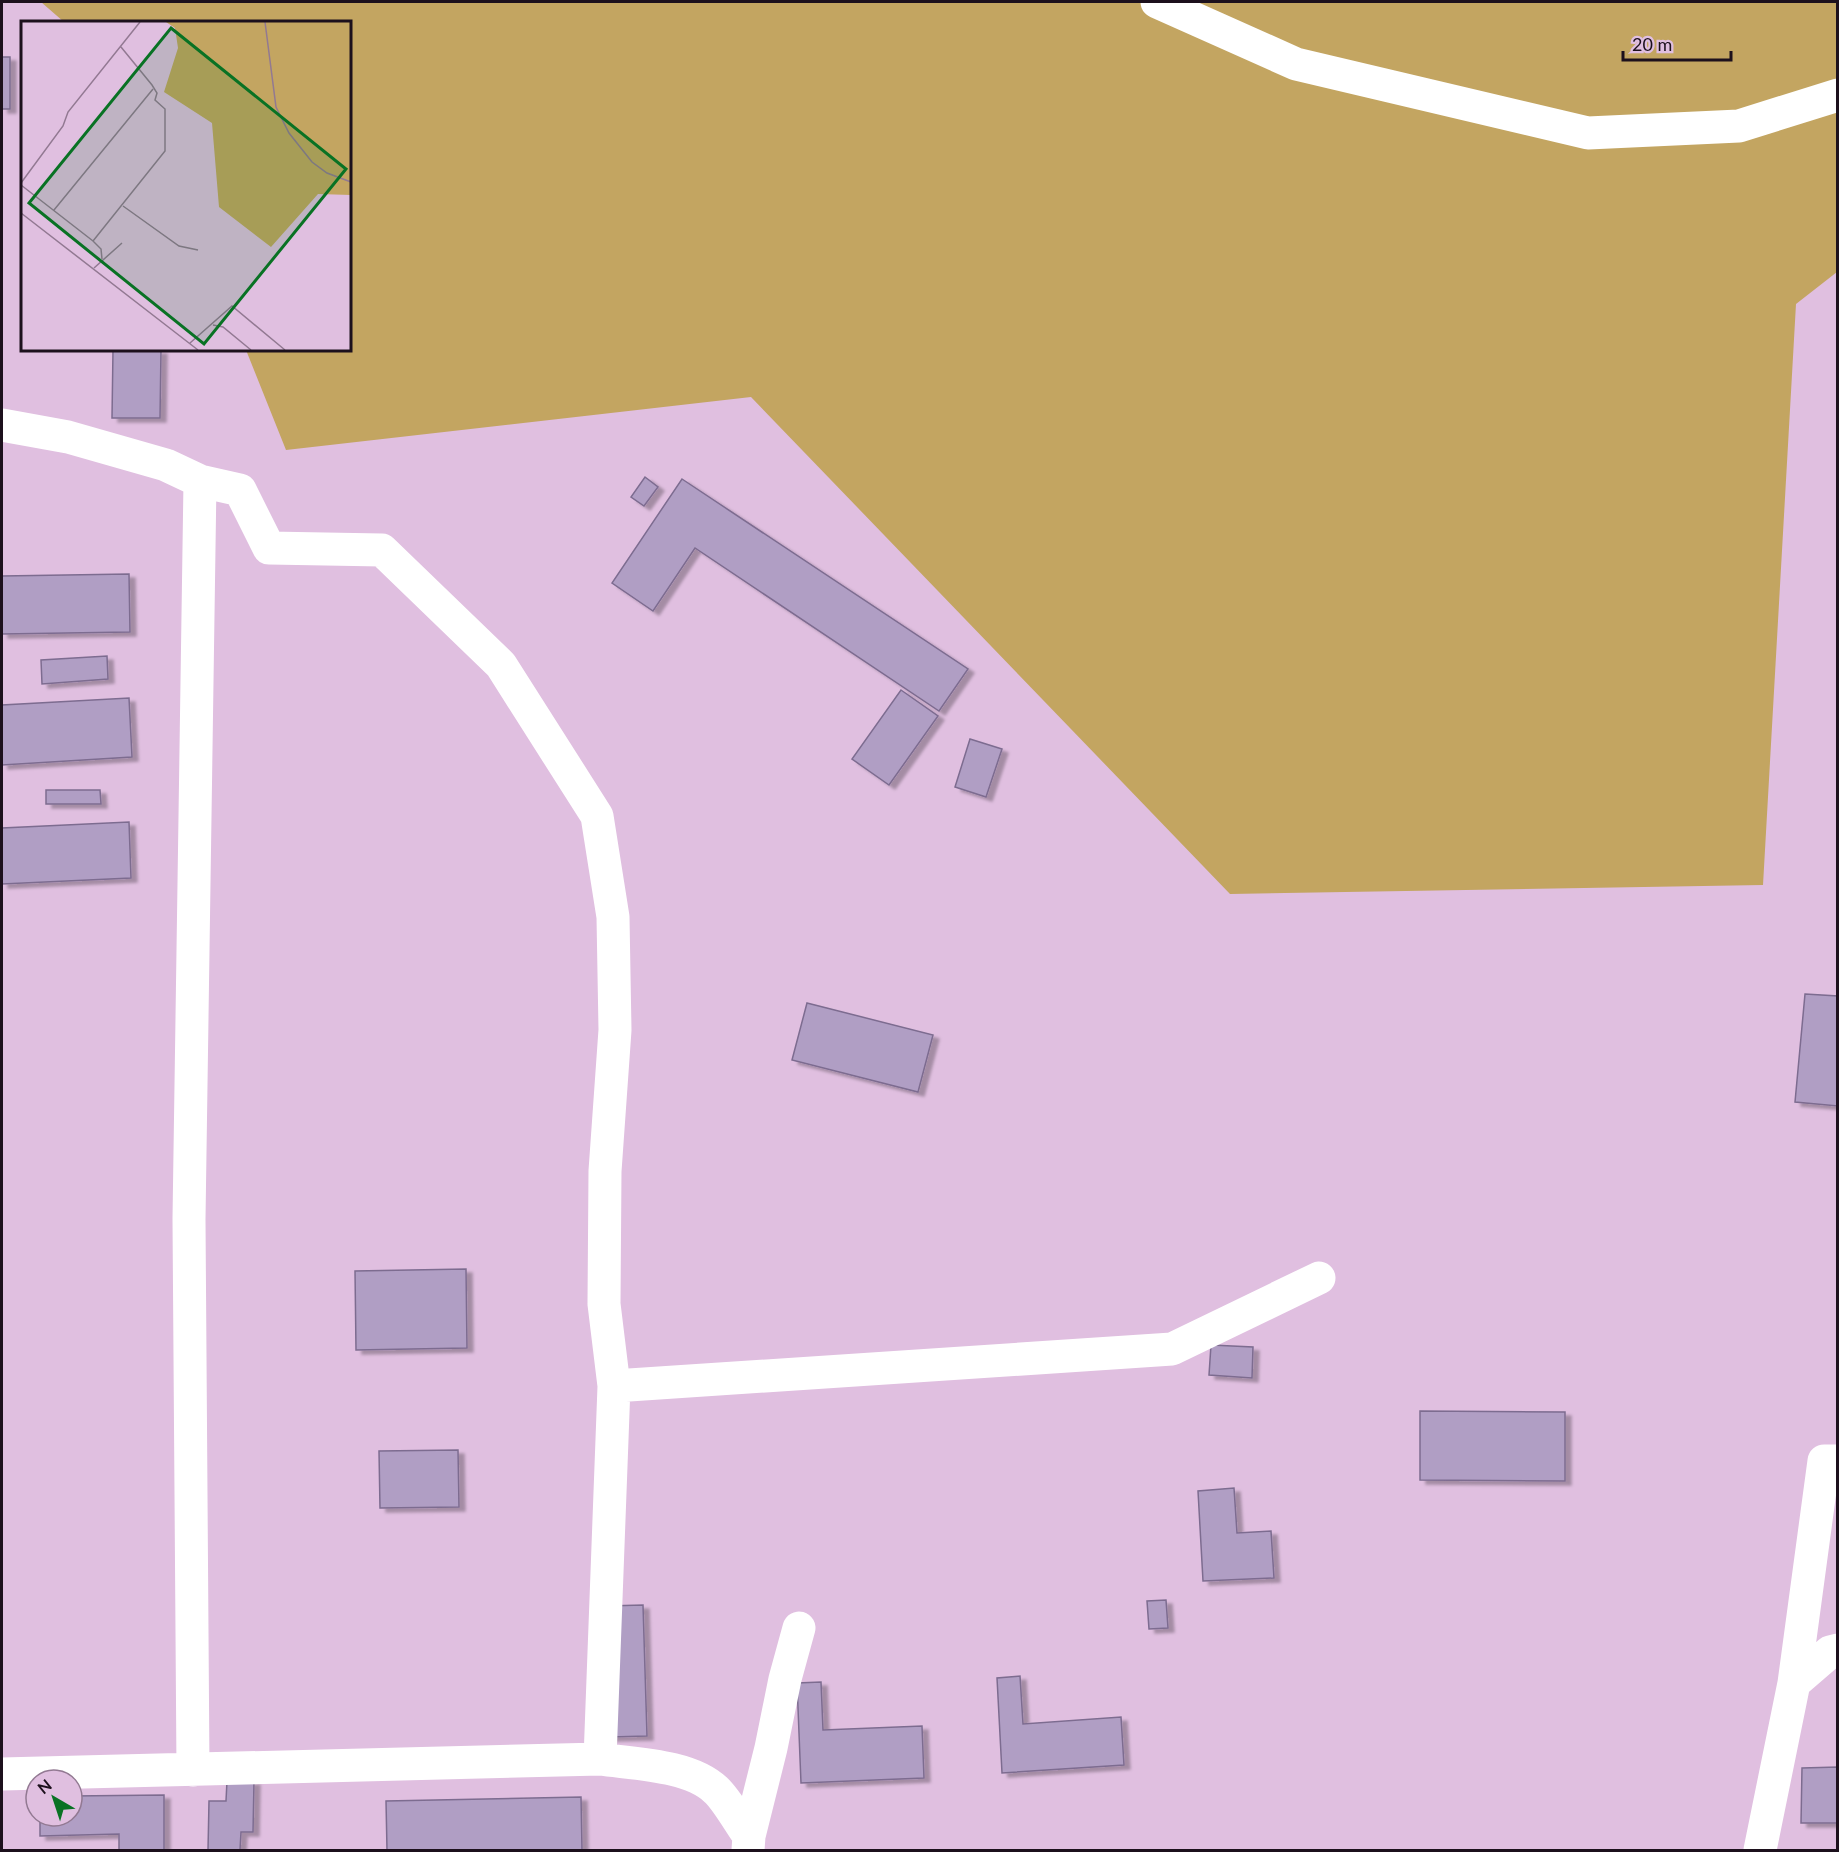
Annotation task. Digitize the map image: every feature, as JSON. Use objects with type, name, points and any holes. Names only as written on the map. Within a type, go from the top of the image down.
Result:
[{"type":"street","points":[[1157,2],[1296,64],[1588,133],[1739,126],[1838,95]]},
{"type":"street","points":[[2,425],[68,437],[112,449],[166,465],[200,481],[240,490],[269,548],[382,550],[501,665],[597,816],[613,917],[615,1030],[605,1171],[604,1304],[614,1386],[600,1760]]},
{"type":"street","points":[[194,1770],[189,1219],[200,481]]},
{"type":"street","points":[[614,1386],[1172,1349],[1319,1278]]},
{"type":"street","points":[[1760,1851],[1794,1683],[1824,1461],[1838,1461]]},
{"type":"street","points":[[749,1843],[785,1679],[799,1628]]},
{"type":"street","points":[[1794,1683],[1830,1652],[1838,1650]]},
{"type":"street","points":[[2,1774],[600,1760],[672,1768],[692,1775],[716,1790],[749,1843]]},
{"type":"shaded area","points":[[41,2],[1837,2],[1837,272],[1796,304],[1763,885],[1230,894],[751,397],[286,450],[246,351],[351,351],[351,21],[63,21]]},
{"type":"building","points":[[2,57],[10,57],[10,109],[2,109]]},
{"type":"building","points":[[113,351],[161,351],[160,418],[112,418]]},
{"type":"building","points":[[645,477],[658,487],[644,506],[631,497]]},
{"type":"building","points":[[682,479],[968,669],[939,711],[695,548],[653,611],[612,583]]},
{"type":"building","points":[[129,574],[130,632],[2,634],[2,576]]},
{"type":"building","points":[[107,656],[108,679],[42,684],[41,660]]},
{"type":"building","points":[[901,690],[938,716],[889,785],[852,759]]},
{"type":"building","points":[[129,698],[132,757],[2,765],[2,705]]},
{"type":"building","points":[[970,739],[1002,749],[986,797],[955,787]]},
{"type":"building","points":[[46,790],[100,790],[101,804],[46,804]]},
{"type":"building","points":[[129,822],[131,878],[2,884],[2,828]]},
{"type":"building","points":[[1805,994],[1838,996],[1838,1106],[1795,1102]]},
{"type":"building","points":[[807,1003],[933,1035],[918,1092],[792,1060]]},
{"type":"building","points":[[466,1269],[467,1348],[356,1350],[355,1271]]},
{"type":"building","points":[[1211,1345],[1253,1347],[1252,1378],[1209,1375]]},
{"type":"building","points":[[1420,1411],[1565,1412],[1565,1481],[1420,1480]]},
{"type":"building","points":[[458,1450],[459,1507],[380,1508],[379,1451]]},
{"type":"building","points":[[1234,1488],[1237,1533],[1271,1531],[1274,1578],[1203,1581],[1198,1491]]},
{"type":"building","points":[[1166,1600],[1168,1628],[1149,1629],[1147,1601]]},
{"type":"building","points":[[643,1605],[647,1736],[610,1737],[606,1606]]},
{"type":"building","points":[[1020,1676],[1023,1724],[1121,1717],[1124,1765],[1002,1773],[997,1678]]},
{"type":"building","points":[[821,1682],[823,1730],[922,1726],[924,1778],[801,1783],[797,1683]]},
{"type":"building","points":[[1838,1767],[1838,1823],[1801,1823],[1802,1768]]},
{"type":"building","points":[[227,1781],[254,1781],[253,1832],[241,1832],[240,1850],[208,1850],[209,1801],[226,1801]]},
{"type":"building","points":[[164,1795],[164,1850],[119,1850],[119,1834],[40,1836],[40,1828],[84,1828],[84,1796]]},
{"type":"building","points":[[581,1797],[582,1850],[387,1850],[386,1801]]}]
